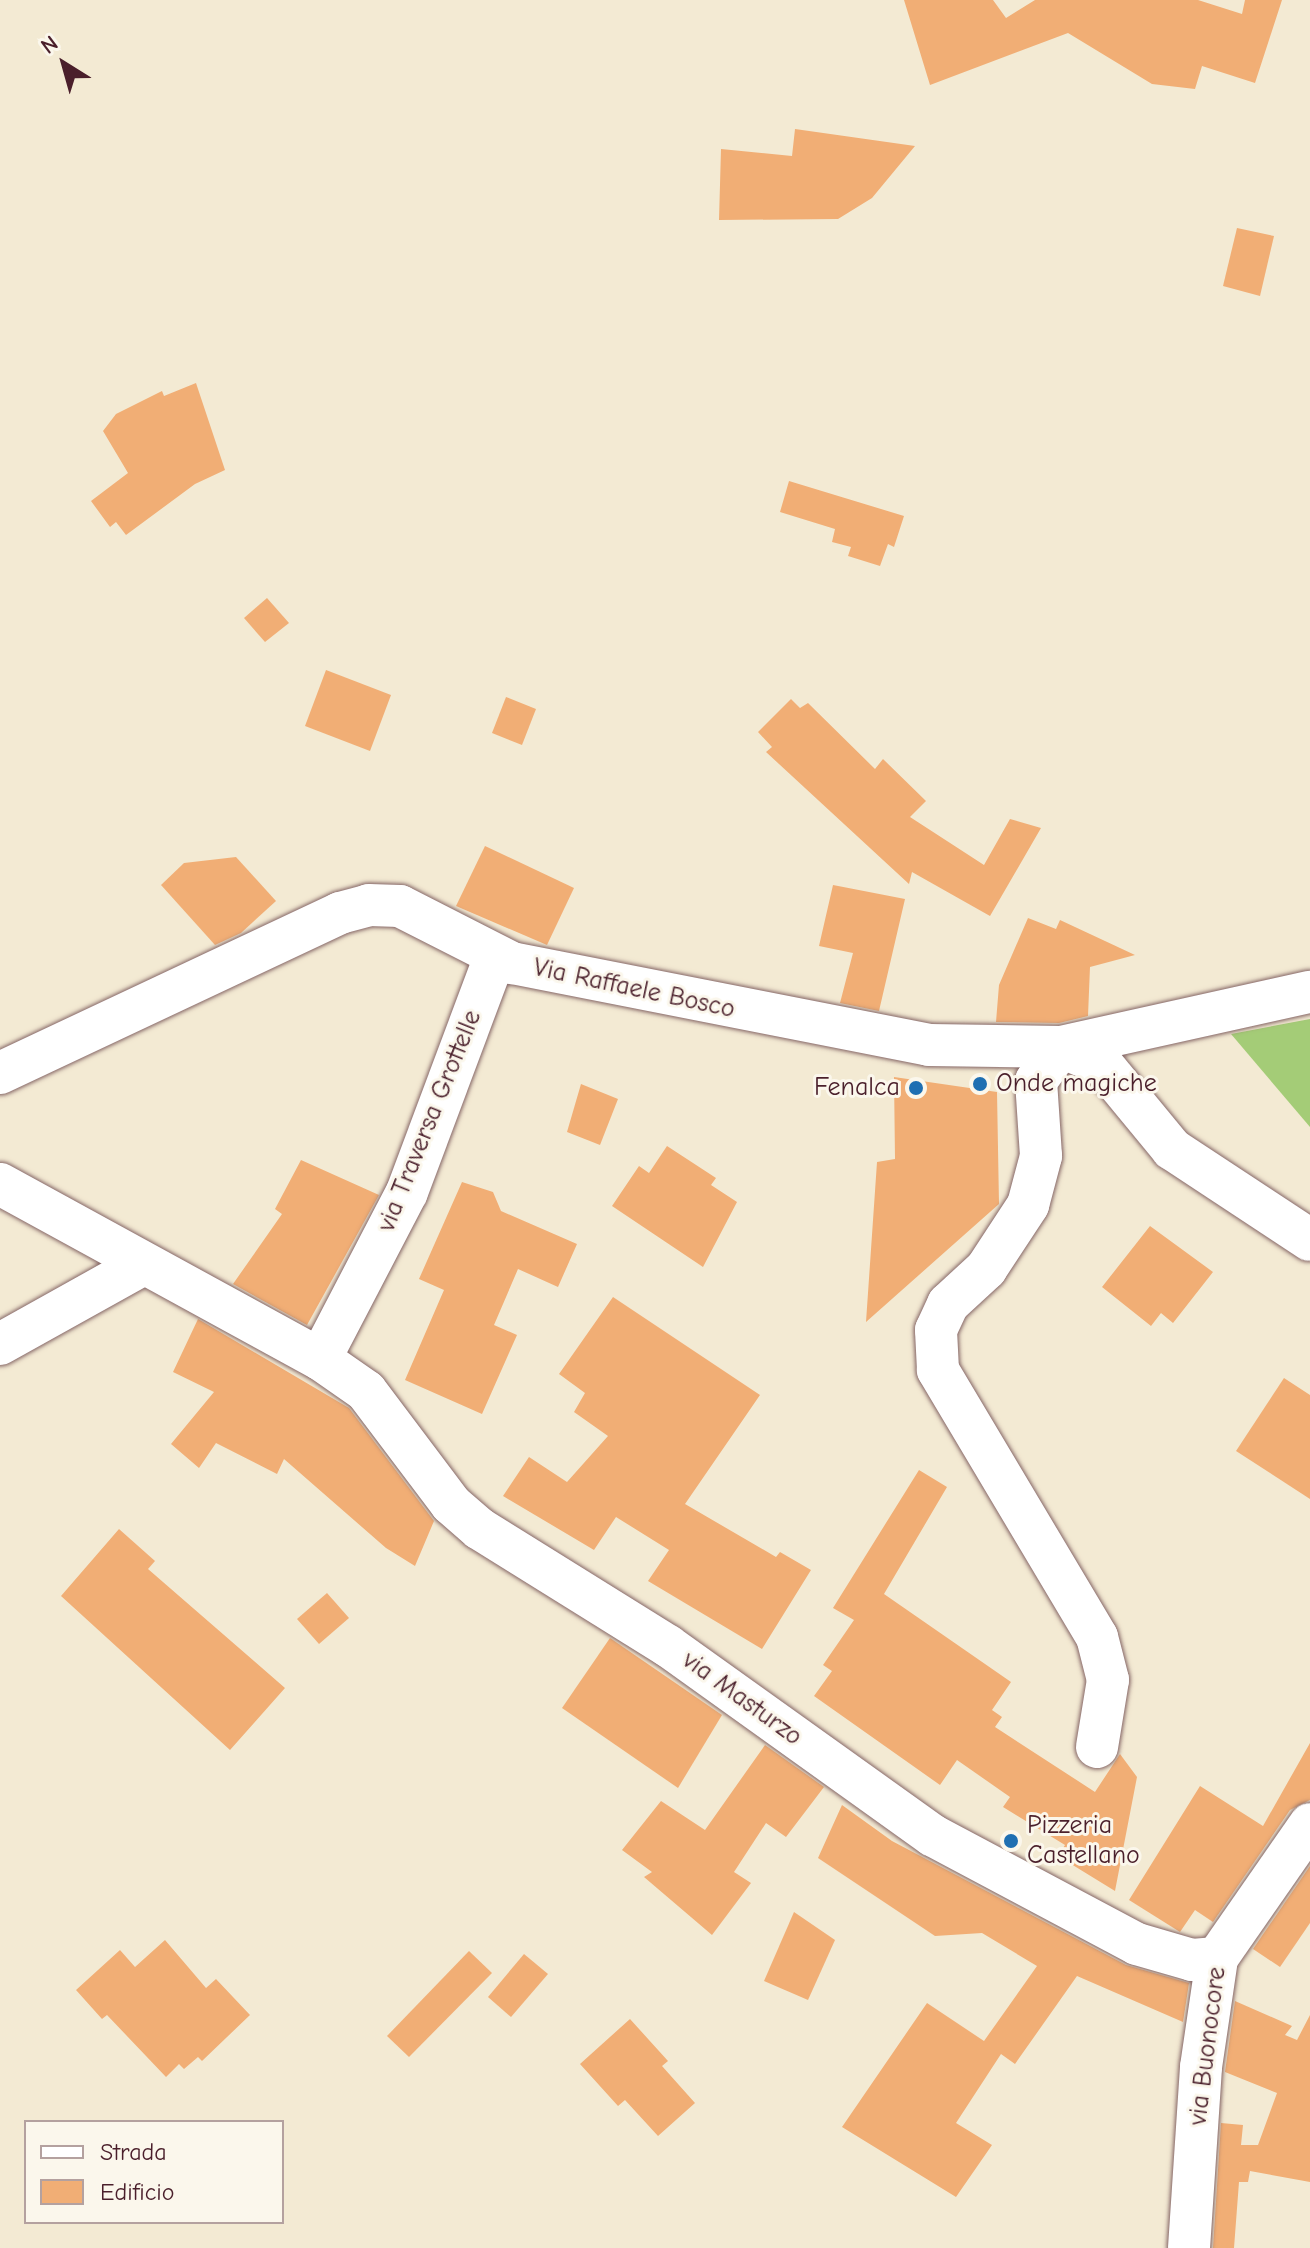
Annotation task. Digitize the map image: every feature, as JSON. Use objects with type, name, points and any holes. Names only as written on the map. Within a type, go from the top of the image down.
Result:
[{"type":"street","name":"Via Raffaele Bosco","points":[[0,1073],[340,913],[369,905],[400,906],[495,957],[757,1014],[929,1045],[1061,1047],[1310,992]]},
{"type":"street","name":"via Traversa Grottelle","points":[[320,1359],[407,1192],[495,957]]},
{"type":"street","points":[[1097,1747],[1108,1680],[1097,1637],[938,1370],[936,1330],[948,1304],[986,1269],[1028,1205],[1041,1156],[1036,1081],[1061,1047],[1102,1064],[1172,1149],[1310,1240]]},
{"type":"street","points":[[0,1184],[142,1265],[320,1359]]},
{"type":"street","points":[[0,1344],[142,1265]]},
{"type":"street","name":"via Masturzo","points":[[320,1359],[366,1391],[451,1504],[480,1529],[668,1646],[932,1835],[1137,1944],[1192,1960],[1217,1958]]},
{"type":"street","name":"via Buonocore","points":[[1189,2248],[1201,2067],[1217,1958],[1310,1824]]},
{"type":"green space","points":[[1310,1019],[1310,1127],[1231,1034]]},
{"type":"building","points":[[904,0],[993,0],[1006,18],[1035,0],[1198,0],[1242,14],[1245,0],[1282,0],[1255,83],[1202,66],[1195,89],[1152,84],[1068,33],[930,85]]},
{"type":"building","points":[[795,129],[915,146],[872,198],[838,219],[719,220],[721,149],[792,156]]},
{"type":"building","points":[[1237,228],[1274,236],[1260,296],[1223,286]]},
{"type":"building","points":[[196,383],[225,470],[195,484],[126,535],[116,522],[110,527],[91,501],[128,473],[103,431],[116,414],[162,391],[164,396]]},
{"type":"building","points":[[789,481],[904,516],[894,547],[888,544],[880,566],[848,556],[851,547],[832,542],[835,529],[780,512]]},
{"type":"building","points":[[267,598],[289,623],[265,642],[244,618]]},
{"type":"building","points":[[326,670],[391,695],[370,751],[305,726]]},
{"type":"building","points":[[506,697],[536,709],[522,745],[492,733]]},
{"type":"building","points":[[791,699],[800,708],[808,703],[875,769],[883,759],[926,801],[910,817],[984,865],[1010,819],[1041,828],[990,916],[912,872],[909,884],[766,752],[772,747],[758,732]]},
{"type":"building","points":[[485,846],[574,888],[547,945],[456,906]]},
{"type":"building","points":[[236,857],[276,901],[241,933],[215,945],[161,885],[184,863]]},
{"type":"building","points":[[833,885],[905,899],[879,1011],[840,1003],[853,953],[819,946]]},
{"type":"building","points":[[1028,918],[1056,929],[1060,920],[1135,955],[1090,967],[1088,1016],[1059,1023],[996,1022],[999,985]]},
{"type":"building","points":[[894,1077],[997,1092],[999,1204],[866,1322],[877,1162],[895,1159]]},
{"type":"building","points":[[581,1084],[618,1099],[600,1145],[567,1132]]},
{"type":"building","points":[[667,1146],[716,1178],[711,1185],[737,1202],[703,1267],[612,1206],[639,1166],[649,1173]]},
{"type":"building","points":[[301,1160],[379,1195],[307,1325],[233,1284],[282,1214],[275,1209]]},
{"type":"building","points":[[462,1182],[493,1192],[501,1211],[577,1244],[558,1287],[518,1269],[494,1325],[517,1335],[482,1414],[405,1380],[444,1290],[419,1279]]},
{"type":"building","points":[[1150,1226],[1213,1272],[1173,1323],[1161,1313],[1151,1326],[1102,1287]]},
{"type":"building","points":[[613,1297],[760,1395],[685,1504],[776,1557],[780,1552],[811,1570],[762,1649],[648,1581],[669,1550],[616,1517],[594,1550],[503,1496],[529,1457],[567,1482],[608,1436],[574,1412],[585,1393],[559,1374]]},
{"type":"building","points":[[198,1319],[349,1408],[434,1521],[415,1566],[386,1548],[284,1459],[277,1474],[216,1443],[199,1468],[171,1444],[214,1392],[173,1372]]},
{"type":"building","points":[[1284,1378],[1310,1395],[1310,1499],[1236,1451]]},
{"type":"building","points":[[919,1470],[947,1487],[884,1594],[1011,1682],[992,1710],[1002,1717],[995,1727],[1095,1792],[1120,1754],[1137,1777],[1115,1891],[1058,1856],[1065,1845],[1003,1807],[1010,1797],[957,1760],[940,1785],[814,1696],[832,1671],[823,1665],[854,1620],[833,1608]]},
{"type":"building","points":[[119,1529],[155,1561],[148,1569],[285,1688],[230,1750],[61,1596]]},
{"type":"building","points":[[327,1593],[349,1618],[319,1644],[297,1619]]},
{"type":"building","points":[[610,1638],[722,1715],[678,1788],[562,1708]]},
{"type":"building","points":[[1310,1743],[1310,1800],[1290,1810],[1213,1922],[1195,1910],[1180,1932],[1129,1900],[1200,1786],[1263,1826]]},
{"type":"building","points":[[765,1745],[824,1787],[786,1837],[766,1823],[734,1872],[751,1883],[712,1935],[644,1877],[652,1872],[622,1850],[661,1801],[705,1830]]},
{"type":"building","points":[[842,1805],[892,1841],[1126,1965],[1189,1983],[1183,2022],[1077,1976],[1015,2064],[1001,2054],[956,2123],[992,2145],[956,2197],[842,2127],[927,2003],[984,2041],[1037,1966],[982,1933],[935,1936],[818,1858]]},
{"type":"building","points":[[1310,1866],[1310,1923],[1280,1967],[1253,1949]]},
{"type":"building","points":[[794,1912],[835,1940],[808,2000],[764,1981]]},
{"type":"building","points":[[165,1940],[206,1988],[216,1979],[250,2015],[202,2061],[198,2057],[184,2069],[179,2064],[166,2077],[107,2015],[102,2019],[76,1990],[120,1950],[135,1967]]},
{"type":"building","points":[[469,1951],[492,1973],[409,2057],[387,2036]]},
{"type":"building","points":[[524,1954],[548,1974],[511,2017],[488,1997]]},
{"type":"building","points":[[1235,2001],[1292,2026],[1285,2035],[1297,2040],[1310,2015],[1310,2182],[1250,2171],[1248,2182],[1239,2182],[1234,2248],[1213,2248],[1221,2123],[1243,2125],[1241,2145],[1258,2145],[1277,2093],[1225,2072]]},
{"type":"building","points":[[630,2019],[668,2061],[662,2066],[695,2103],[658,2136],[625,2100],[618,2106],[580,2064]]},
{"type":"place","name":"Onde magiche","points":[[980,1084]]},
{"type":"place","name":"Fenalca","points":[[916,1088]]},
{"type":"place","name":"Pizzeria Castellano","points":[[1011,1841]]}]
